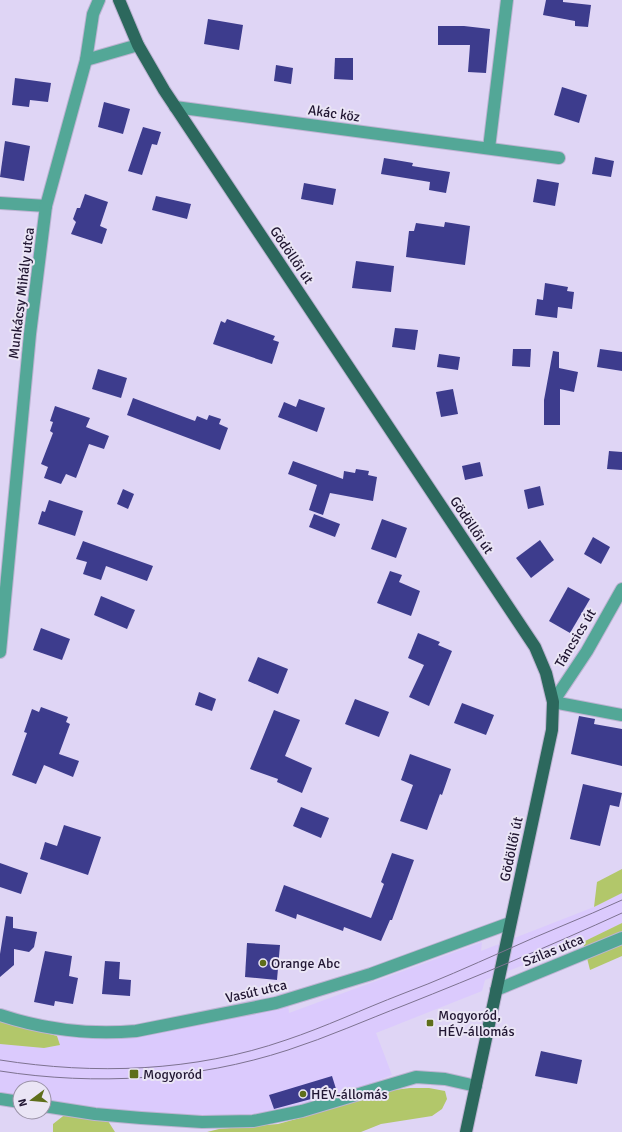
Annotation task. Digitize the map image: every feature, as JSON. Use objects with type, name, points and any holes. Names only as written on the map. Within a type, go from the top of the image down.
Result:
[{"type":"main road","name":"Gödöllői út","points":[[119,0],[138,45],[175,107],[535,647],[546,673],[553,702],[552,730],[466,1132]]},
{"type":"street","name":"Munkácsy Mihály utca","points":[[0,652],[30,334],[46,206],[86,60],[93,14],[99,0]]},
{"type":"street","points":[[489,148],[507,0]]},
{"type":"street","points":[[86,60],[138,45]]},
{"type":"street","name":"Akác köz","points":[[175,107],[559,158]]},
{"type":"street","points":[[0,203],[46,206]]},
{"type":"street","name":"Táncsics út","points":[[553,702],[587,651],[622,590]]},
{"type":"street","points":[[553,702],[622,715]]},
{"type":"street","name":"Vasút utca","points":[[0,1015],[23,1022],[67,1030],[96,1033],[136,1031],[276,1003],[371,974],[510,923]]},
{"type":"street","name":"Szilas utca","points":[[496,990],[622,938]]},
{"type":"street","points":[[52,1107],[94,1114],[202,1122],[253,1121],[302,1112],[416,1077],[445,1079],[476,1086]]},
{"type":"street","points":[[0,1099],[12,1101]]},
{"type":"shaded area","points":[[622,893],[622,923],[583,942],[485,980],[482,991],[376,1033],[392,1075],[350,1092],[258,1117],[220,1117],[117,1111],[52,1102],[52,1080],[12,1080],[12,1097],[0,1095],[0,1044],[51,1047],[60,1045],[57,1036],[97,1039],[132,1037],[288,1004],[289,1013],[482,942],[481,951],[594,907]]},
{"type":"green space","points":[[622,869],[622,893],[594,907],[597,882]]},
{"type":"green space","points":[[622,923],[622,956],[590,970],[583,942]]},
{"type":"green space","points":[[0,1020],[57,1036],[60,1045],[44,1048],[0,1044]]},
{"type":"green space","points":[[410,1088],[429,1088],[445,1091],[447,1099],[442,1109],[432,1116],[381,1124],[361,1132],[207,1132],[219,1129],[278,1124],[307,1116],[371,1093]]},
{"type":"green space","points":[[67,1113],[78,1118],[108,1121],[115,1132],[53,1132],[53,1124]]},
{"type":"building","points":[[546,0],[563,0],[563,2],[591,5],[588,27],[575,26],[575,21],[543,15]]},
{"type":"building","points":[[208,19],[243,25],[239,50],[204,44]]},
{"type":"building","points":[[438,26],[464,26],[490,29],[486,73],[468,72],[470,45],[438,45]]},
{"type":"building","points":[[335,58],[353,58],[353,80],[334,79]]},
{"type":"building","points":[[276,65],[293,68],[291,84],[274,81]]},
{"type":"building","points":[[15,78],[51,83],[48,102],[30,100],[29,107],[12,105]]},
{"type":"building","points":[[562,87],[587,95],[579,123],[554,115]]},
{"type":"building","points":[[104,102],[130,109],[123,134],[98,127]]},
{"type":"building","points":[[143,127],[161,132],[157,145],[152,144],[142,175],[128,171]]},
{"type":"building","points":[[5,141],[30,146],[24,181],[0,177]]},
{"type":"building","points":[[595,157],[614,161],[611,177],[592,174]]},
{"type":"building","points":[[384,158],[413,163],[412,166],[450,172],[446,193],[429,190],[430,182],[381,174]]},
{"type":"building","points":[[537,179],[559,183],[555,206],[533,202]]},
{"type":"building","points":[[304,183],[336,189],[333,205],[301,199]]},
{"type":"building","points":[[85,194],[108,202],[100,226],[107,229],[102,244],[71,234],[76,222],[73,219],[77,208],[80,208]]},
{"type":"building","points":[[156,196],[191,204],[187,219],[152,210]]},
{"type":"building","points":[[445,222],[470,226],[465,265],[406,257],[409,231],[414,231],[416,223],[444,227]]},
{"type":"building","points":[[356,261],[394,266],[391,292],[352,288]]},
{"type":"building","points":[[545,283],[568,287],[567,291],[574,292],[572,309],[558,307],[557,318],[535,315],[537,299],[543,300]]},
{"type":"building","points":[[227,319],[275,336],[273,340],[279,342],[272,364],[213,344],[221,321],[225,323]]},
{"type":"building","points":[[395,328],[418,330],[415,350],[392,347]]},
{"type":"building","points":[[513,349],[531,349],[530,367],[512,366]]},
{"type":"building","points":[[600,349],[622,352],[622,371],[597,367]]},
{"type":"building","points":[[553,351],[559,352],[559,368],[578,372],[574,392],[560,389],[560,425],[544,425],[544,400]]},
{"type":"building","points":[[439,354],[460,357],[458,370],[437,367]]},
{"type":"building","points":[[98,369],[127,378],[121,398],[92,389]]},
{"type":"building","points":[[453,389],[458,414],[441,417],[436,392]]},
{"type":"building","points":[[133,398],[195,421],[197,416],[207,420],[209,415],[221,419],[219,424],[228,428],[220,450],[127,415]]},
{"type":"building","points":[[299,399],[325,408],[317,432],[278,417],[284,402],[296,407]]},
{"type":"building","points":[[55,406],[90,418],[86,427],[109,436],[104,449],[89,444],[76,478],[66,474],[61,484],[44,478],[48,467],[41,464],[53,433],[50,431],[53,422],[50,421]]},
{"type":"building","points":[[609,451],[622,452],[622,470],[607,469]]},
{"type":"building","points":[[293,461],[343,479],[344,471],[355,473],[356,469],[369,471],[368,475],[377,477],[373,501],[330,493],[323,515],[309,510],[317,485],[288,474]]},
{"type":"building","points":[[480,462],[483,476],[465,480],[462,466]]},
{"type":"building","points":[[540,486],[544,505],[528,509],[524,490]]},
{"type":"building","points":[[123,489],[134,494],[128,509],[117,504]]},
{"type":"building","points":[[49,500],[83,511],[75,536],[38,524],[42,511],[45,512]]},
{"type":"building","points":[[314,514],[340,524],[335,537],[309,527]]},
{"type":"building","points":[[382,519],[407,528],[396,558],[371,549]]},
{"type":"building","points":[[593,537],[610,547],[601,564],[584,554]]},
{"type":"building","points":[[540,540],[554,560],[531,578],[516,558]]},
{"type":"building","points":[[83,541],[153,566],[147,581],[106,566],[101,580],[83,574],[87,562],[76,559]]},
{"type":"building","points":[[390,571],[402,575],[399,582],[420,591],[411,616],[377,603]]},
{"type":"building","points":[[568,587],[590,599],[570,633],[549,621]]},
{"type":"building","points":[[101,596],[135,610],[127,629],[94,615]]},
{"type":"building","points":[[41,628],[70,639],[62,660],[33,650]]},
{"type":"building","points":[[418,633],[440,642],[438,645],[452,651],[429,706],[409,697],[424,665],[408,658]]},
{"type":"building","points":[[258,657],[288,669],[278,694],[248,681]]},
{"type":"building","points":[[199,692],[216,699],[212,711],[195,705]]},
{"type":"building","points":[[355,699],[389,712],[379,737],[345,724]]},
{"type":"building","points":[[462,703],[494,715],[486,735],[454,723]]},
{"type":"building","points":[[41,707],[68,717],[66,722],[70,724],[59,754],[79,761],[73,777],[44,765],[36,784],[12,775],[27,733],[24,732],[32,709],[39,712]]},
{"type":"building","points":[[274,710],[300,720],[285,756],[312,768],[302,793],[277,782],[278,779],[250,769]]},
{"type":"building","points":[[579,716],[595,719],[594,724],[622,729],[622,766],[571,754]]},
{"type":"building","points":[[410,754],[451,769],[427,830],[400,821],[413,785],[401,780]]},
{"type":"building","points":[[583,784],[622,793],[619,807],[610,805],[600,846],[570,839]]},
{"type":"building","points":[[301,807],[329,818],[321,838],[293,826]]},
{"type":"building","points":[[64,825],[101,837],[88,875],[40,859],[45,842],[57,846]]},
{"type":"building","points":[[392,853],[414,860],[392,920],[390,920],[381,941],[344,927],[343,931],[297,914],[296,919],[275,911],[284,885],[371,918],[384,884],[381,882]]},
{"type":"building","points":[[0,863],[28,873],[21,894],[0,887]]},
{"type":"building","points":[[6,916],[13,917],[13,928],[37,932],[34,947],[29,952],[14,949],[14,965],[0,977],[0,954]]},
{"type":"building","points":[[247,943],[280,945],[277,980],[245,977]]},
{"type":"building","points":[[45,951],[72,956],[69,976],[78,978],[73,1004],[55,1001],[54,1006],[34,1002]]},
{"type":"building","points":[[105,961],[120,962],[119,979],[131,980],[130,996],[102,994]]},
{"type":"building","points":[[541,1051],[582,1060],[577,1084],[535,1076]]},
{"type":"building","name":"HÉV-állomás","points":[[332,1076],[337,1092],[274,1109],[269,1095]]},
{"type":"tram line","points":[[0,1060],[72,1068],[144,1068],[216,1059],[251,1051],[286,1040],[428,984],[622,900]]},
{"type":"tram line","points":[[0,1071],[36,1076],[109,1079],[182,1074],[253,1060],[303,1045],[460,983],[622,913]]},
{"type":"place","name":"Orange Abc","points":[[263,963]]},
{"type":"place","name":"Mogyoród, HÉV-állomás","points":[[430,1023]]},
{"type":"place","name":"Mogyoród","points":[[134,1074]]},
{"type":"place","name":"HÉV-állomás","points":[[303,1094]]}]
